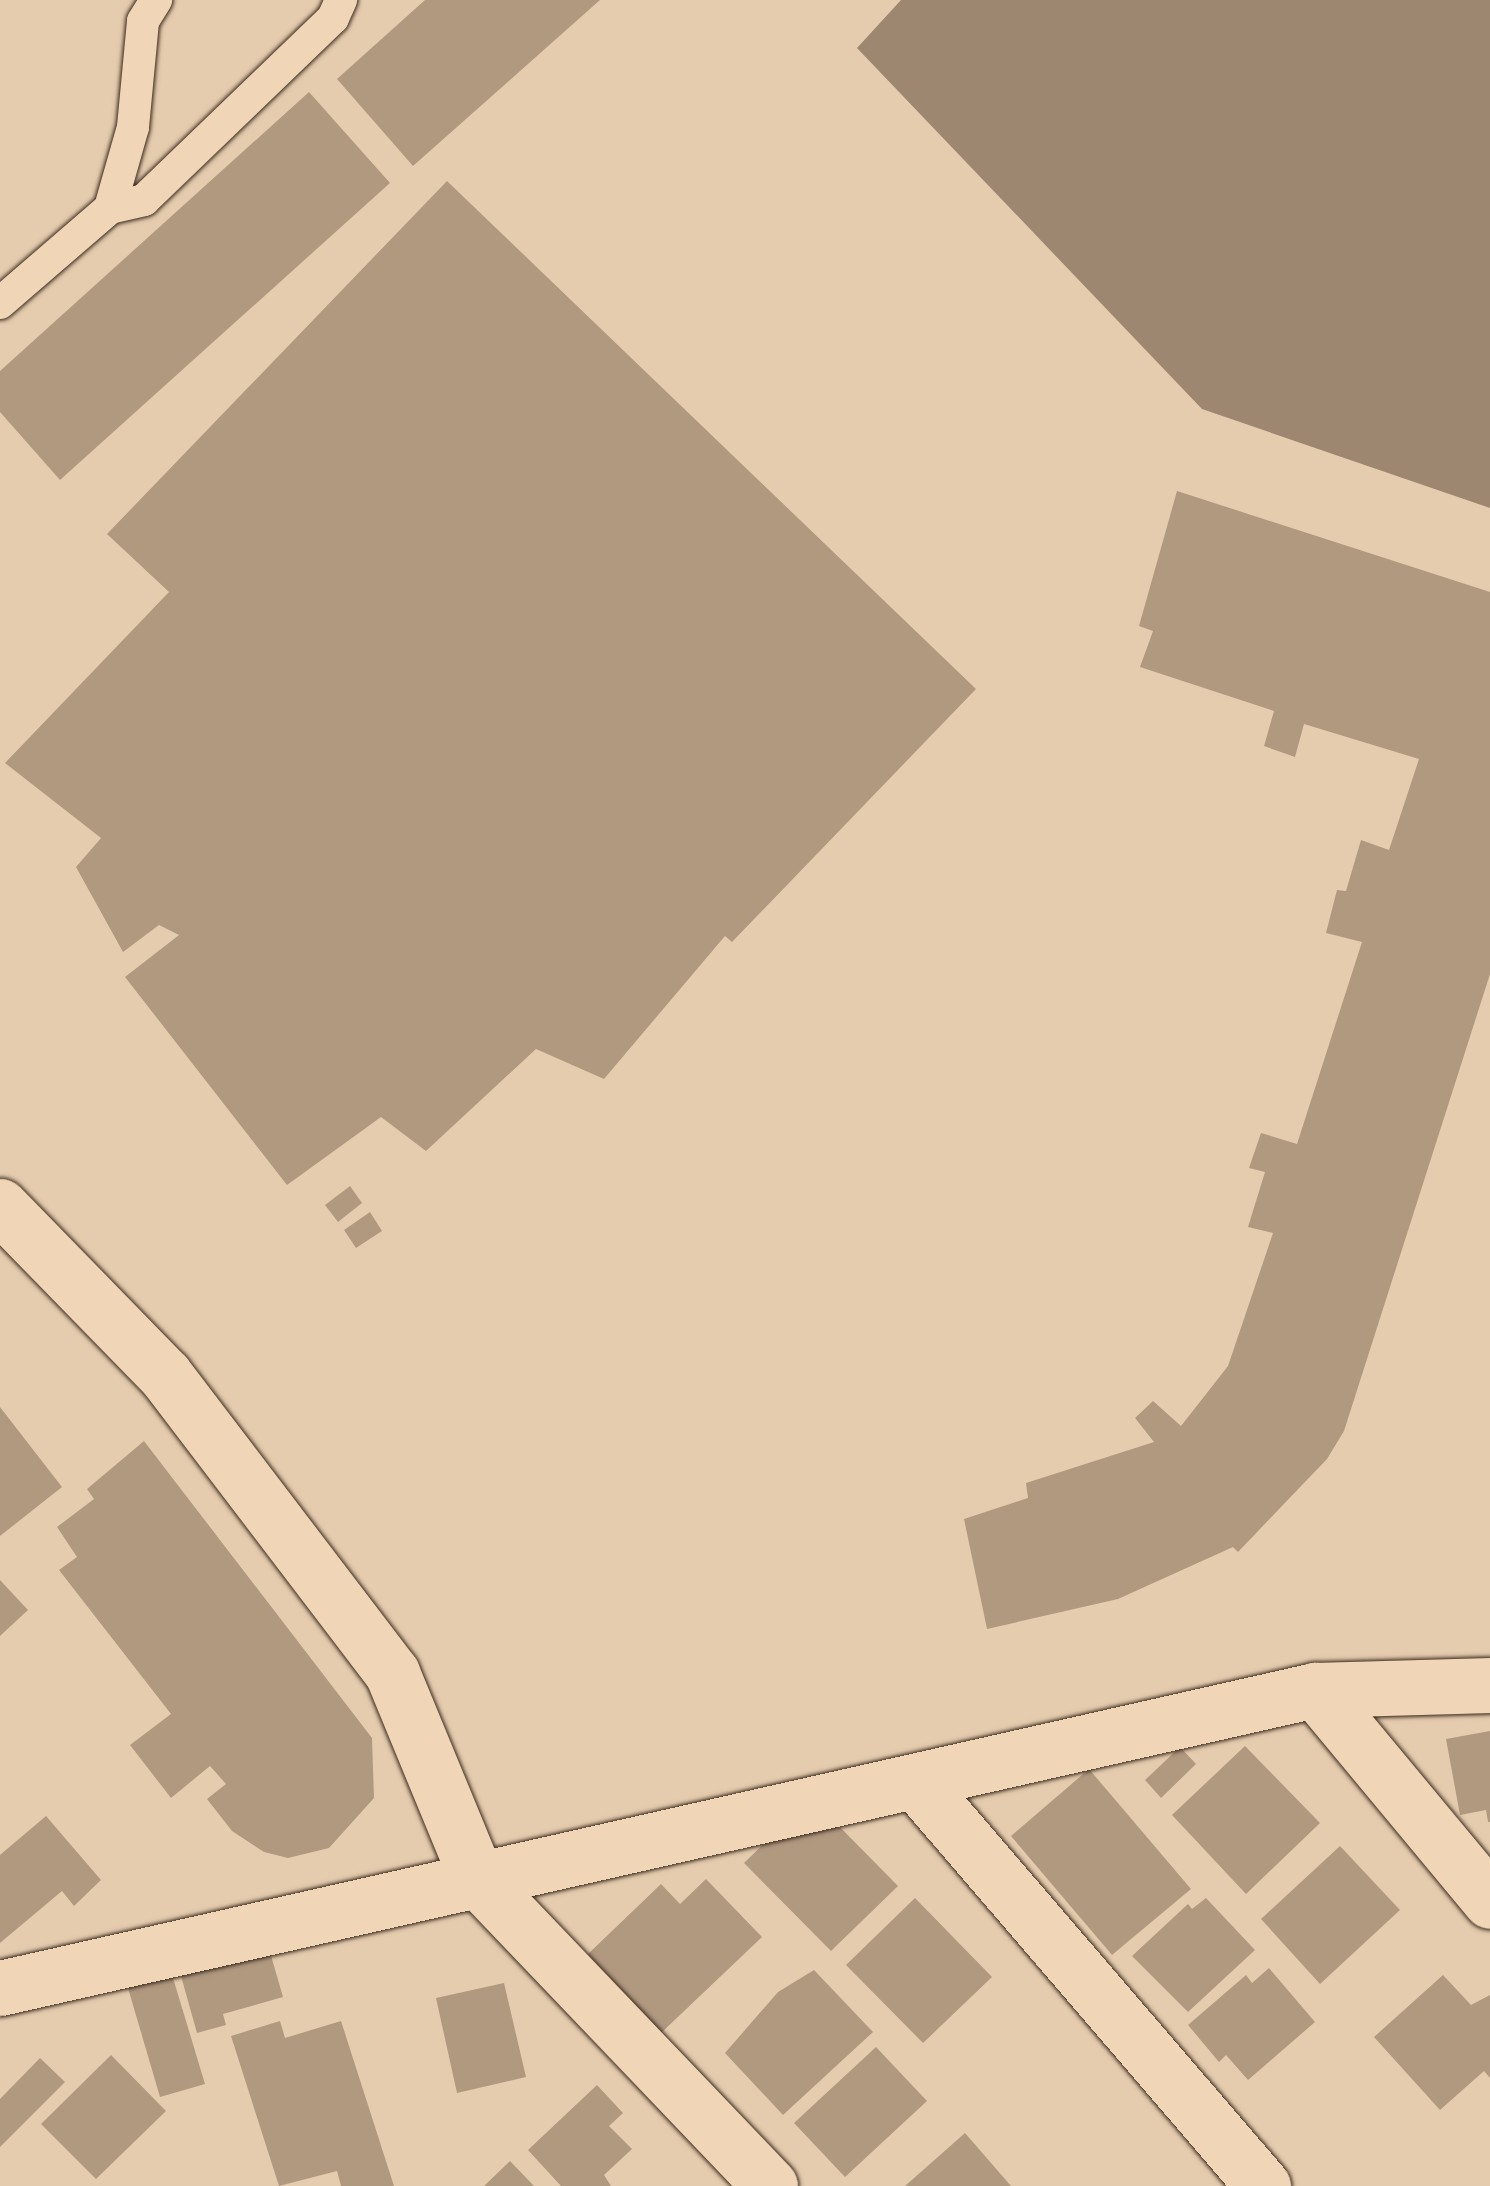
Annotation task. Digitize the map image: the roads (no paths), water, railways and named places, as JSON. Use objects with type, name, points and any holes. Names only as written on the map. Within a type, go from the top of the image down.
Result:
[{"type":"street","points":[[0,1206],[165,1375],[392,1673],[477,1880],[770,2186]]},
{"type":"street","points":[[0,1988],[1315,1690],[1490,1686]]},
{"type":"street","points":[[1315,1690],[1490,1901]]},
{"type":"street","points":[[915,1780],[1264,2186]]},
{"type":"lane","points":[[110,208],[133,127],[143,22],[156,0]]},
{"type":"lane","points":[[0,302],[110,208],[144,200],[334,18],[341,0]]}]
